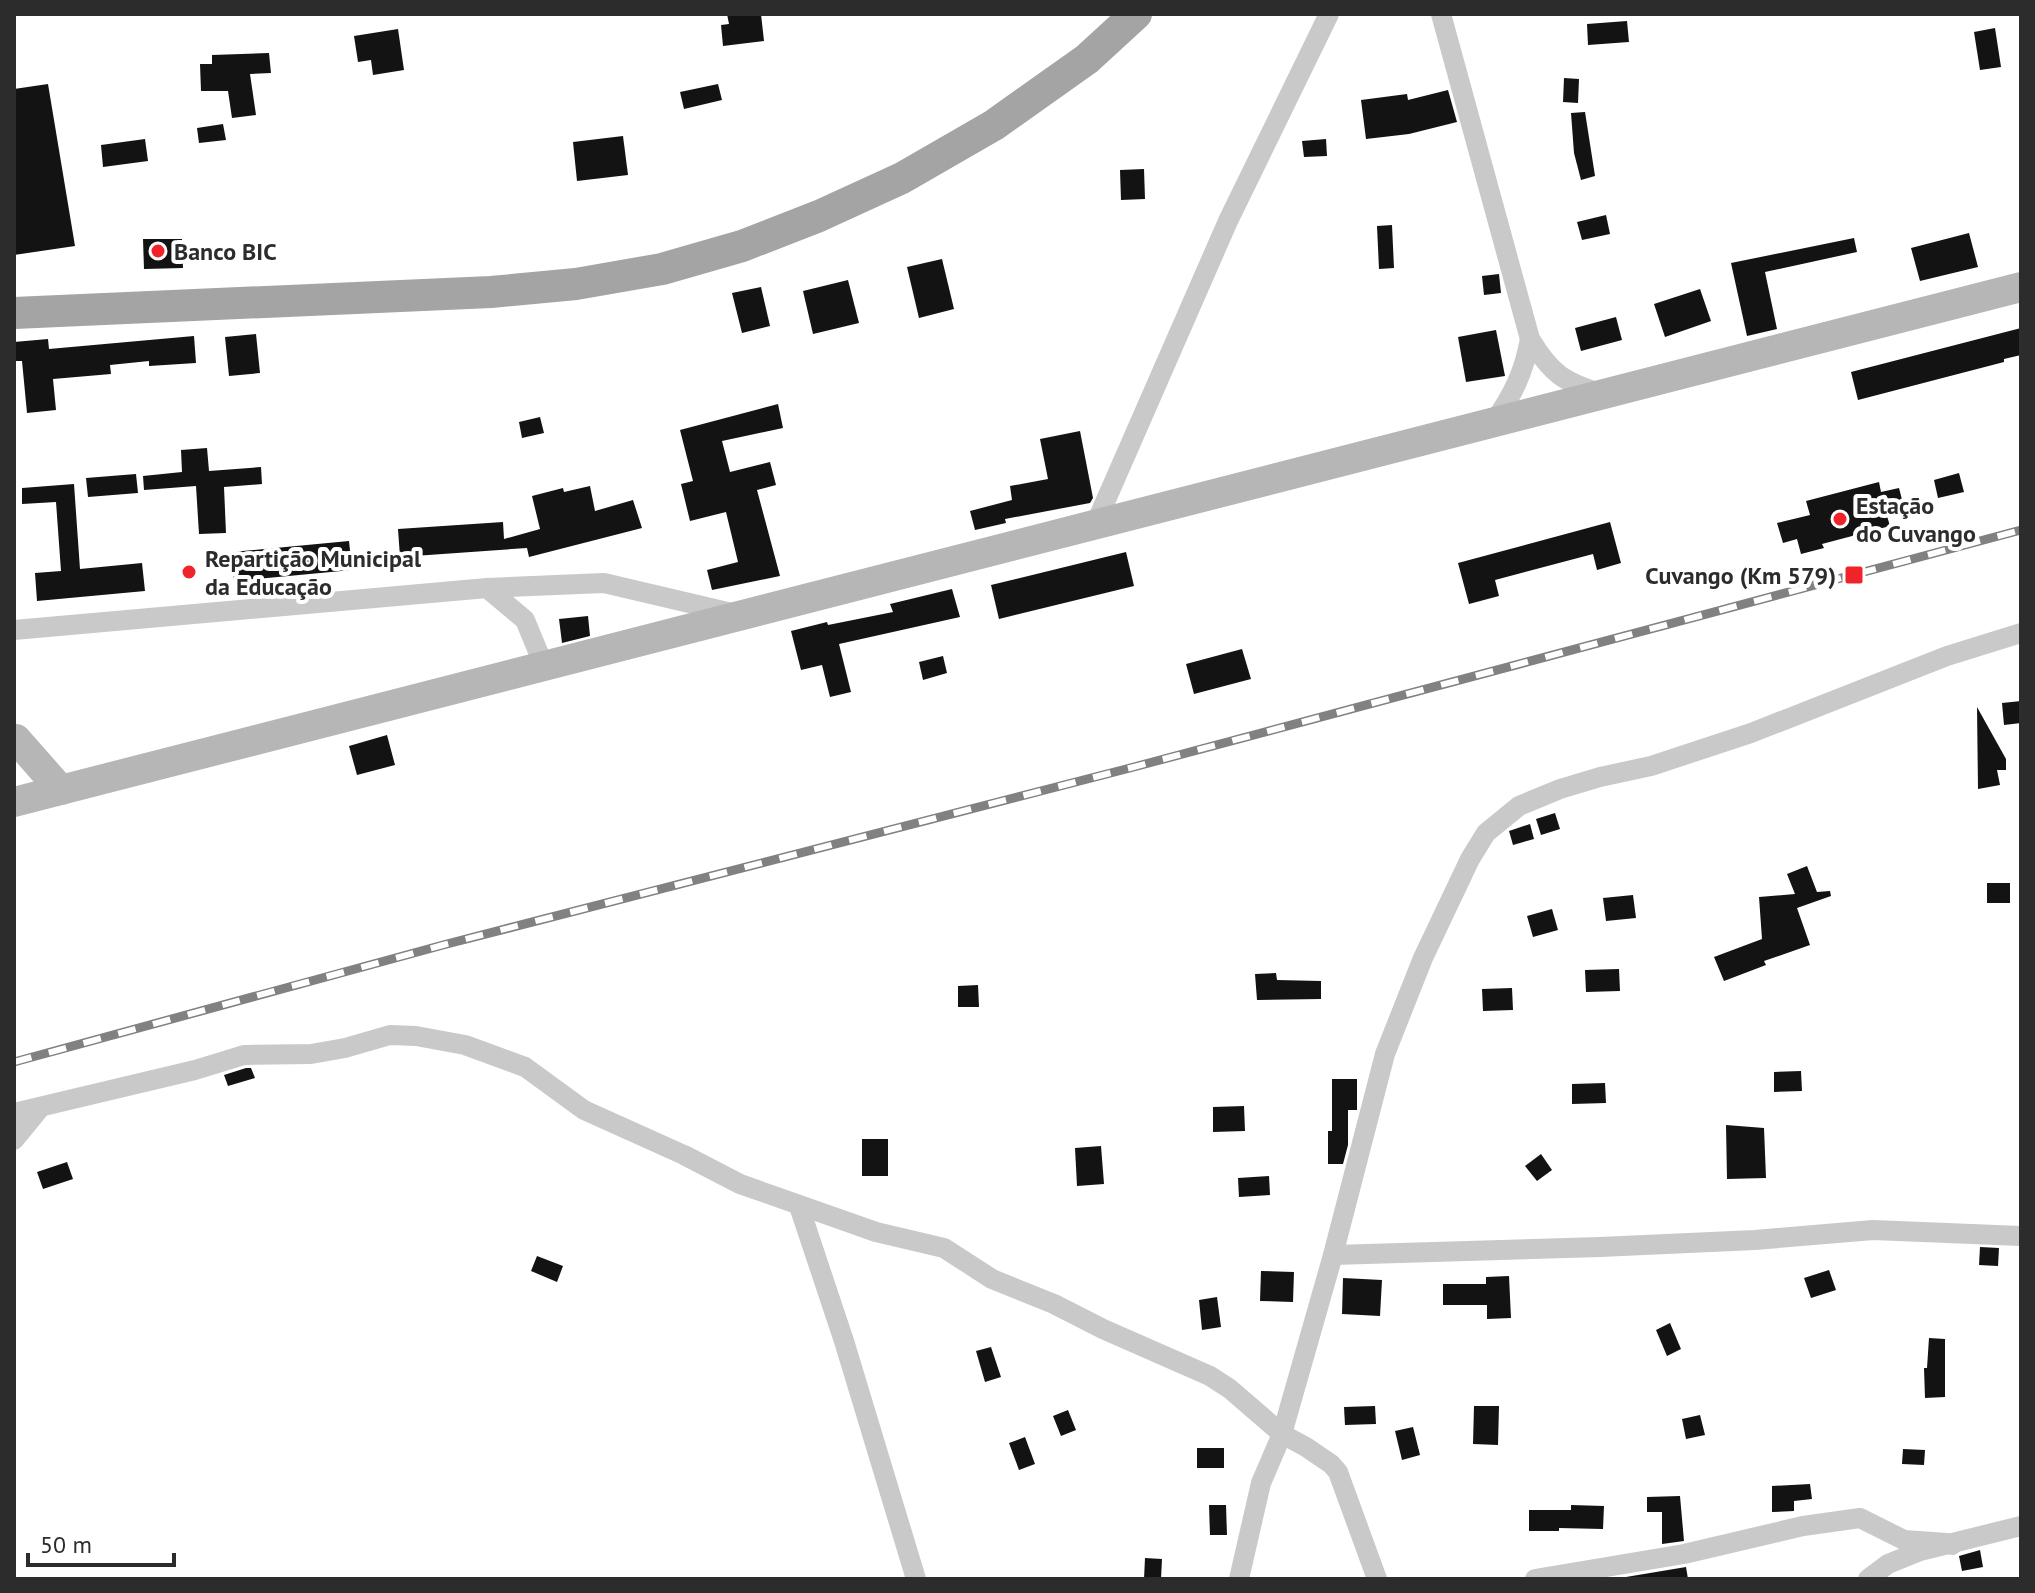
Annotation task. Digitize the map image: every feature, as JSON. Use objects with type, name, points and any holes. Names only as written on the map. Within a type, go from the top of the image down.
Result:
[{"type":"main road","points":[[14,313],[491,292],[576,284],[662,269],[742,246],[819,216],[902,178],[994,125],[1087,59],[1136,14]]},
{"type":"street","points":[[1095,525],[1228,221],[1329,14]]},
{"type":"street","points":[[1441,14],[1530,339],[1543,362],[1569,384],[1603,394]]},
{"type":"street","points":[[14,802],[2021,287]]},
{"type":"street","points":[[1493,423],[1511,398],[1525,368],[1530,339]]},
{"type":"street","points":[[14,630],[487,588],[604,583],[742,615]]},
{"type":"street","points":[[487,588],[525,620],[544,666]]},
{"type":"street","points":[[1239,1579],[1261,1483],[1282,1434],[1385,1054],[1423,958],[1470,859],[1486,833],[1519,806],[1560,789],[1651,766],[1751,733],[1947,656],[2021,633]]},
{"type":"street","points":[[15,735],[61,790]]},
{"type":"street","points":[[14,1113],[195,1070],[244,1055],[311,1054],[390,1035],[416,1036],[465,1045],[509,1059],[584,1110],[740,1184],[876,1232],[944,1248],[992,1279],[1210,1376],[1230,1389],[1282,1434],[1306,1447],[1338,1472],[1377,1579]]},
{"type":"street","points":[[14,1140],[41,1107]]},
{"type":"street","points":[[799,1206],[844,1341],[916,1579]]},
{"type":"street","points":[[1333,1255],[1631,1246],[1873,1230],[2021,1236]]},
{"type":"street","points":[[1535,1579],[1684,1554],[1803,1526],[1860,1518],[1904,1540],[1952,1545]]},
{"type":"street","points":[[1868,1579],[1888,1564],[1920,1551],[2021,1526]]},
{"type":"building","points":[[727,14],[761,14],[764,41],[723,46],[721,25],[729,24]]},
{"type":"building","points":[[1627,21],[1629,42],[1588,45],[1587,24]]},
{"type":"building","points":[[1995,28],[2001,67],[1980,70],[1974,32]]},
{"type":"building","points":[[398,29],[404,70],[373,75],[371,60],[358,62],[354,36]]},
{"type":"building","points":[[269,53],[271,73],[250,74],[256,115],[232,118],[228,91],[201,91],[200,64],[212,64],[212,55]]},
{"type":"building","points":[[1564,78],[1579,79],[1578,103],[1563,102]]},
{"type":"building","points":[[48,84],[75,246],[14,255],[14,89]]},
{"type":"building","points":[[718,84],[722,100],[684,109],[680,92]]},
{"type":"building","points":[[1448,90],[1457,122],[1409,134],[1366,139],[1361,100],[1407,94],[1408,100]]},
{"type":"building","points":[[1585,112],[1595,176],[1581,180],[1574,153],[1571,113]]},
{"type":"building","points":[[223,124],[226,140],[199,143],[197,128]]},
{"type":"building","points":[[623,136],[628,175],[577,181],[573,142]]},
{"type":"building","points":[[145,139],[148,161],[103,167],[101,145]]},
{"type":"building","points":[[1326,139],[1327,156],[1304,157],[1302,141]]},
{"type":"building","points":[[1144,169],[1145,199],[1121,200],[1120,170]]},
{"type":"building","points":[[1606,215],[1610,234],[1582,240],[1577,222]]},
{"type":"building","points":[[1392,225],[1394,268],[1379,269],[1377,226]]},
{"type":"building","points":[[1969,233],[1978,267],[1920,281],[1911,248]]},
{"type":"building","points":[[1854,238],[1857,252],[1765,272],[1777,329],[1747,336],[1731,263]]},
{"type":"building","points":[[143,239],[182,239],[183,268],[144,269]]},
{"type":"building","points":[[942,259],[954,309],[919,318],[907,267]]},
{"type":"building","points":[[1499,274],[1501,293],[1484,295],[1482,276]]},
{"type":"building","points":[[848,280],[859,323],[813,334],[803,291]]},
{"type":"building","points":[[761,287],[770,326],[742,333],[732,293]]},
{"type":"building","points":[[1700,289],[1711,321],[1665,337],[1654,304]]},
{"type":"building","points":[[1616,317],[1622,340],[1581,351],[1575,328]]},
{"type":"building","points":[[2021,328],[2021,355],[1858,400],[1851,372]]},
{"type":"building","points":[[1496,330],[1505,376],[1466,382],[1458,337]]},
{"type":"building","points":[[256,334],[260,373],[229,376],[225,337]]},
{"type":"building","points":[[194,336],[196,363],[149,366],[149,361],[110,365],[111,374],[53,379],[56,410],[27,413],[22,361],[14,361],[14,342],[48,339],[49,349]]},
{"type":"building","points":[[778,404],[783,428],[722,441],[730,472],[770,462],[776,485],[757,490],[780,576],[712,590],[707,570],[738,562],[726,512],[690,521],[681,484],[693,481],[680,430]]},
{"type":"building","points":[[540,417],[544,433],[522,438],[519,422]]},
{"type":"building","points":[[1080,431],[1093,498],[1090,503],[1005,519],[1006,523],[975,530],[970,511],[1012,500],[1010,486],[1048,479],[1040,439]]},
{"type":"building","points":[[207,448],[209,471],[261,467],[262,484],[224,487],[226,533],[199,534],[196,486],[144,490],[143,476],[182,472],[181,450]]},
{"type":"building","points":[[1959,473],[1964,492],[1938,498],[1934,480]]},
{"type":"building","points":[[136,474],[138,493],[88,497],[86,478]]},
{"type":"building","name":"Estação do Cuvango","points":[[1879,482],[1881,492],[1899,488],[1905,511],[1887,516],[1890,526],[1822,544],[1824,548],[1801,554],[1797,539],[1783,543],[1777,523],[1810,515],[1806,501]]},
{"type":"building","points":[[74,484],[80,569],[142,563],[145,591],[37,601],[35,573],[61,571],[56,502],[22,504],[22,488]]},
{"type":"building","points":[[590,486],[595,511],[633,500],[642,528],[529,557],[527,548],[400,557],[398,529],[503,522],[504,539],[540,529],[532,496],[563,488],[564,492]]},
{"type":"building","points":[[1610,522],[1621,563],[1597,570],[1593,554],[1495,580],[1499,596],[1469,604],[1458,563]]},
{"type":"building","points":[[349,541],[352,570],[234,581],[232,552]]},
{"type":"building","points":[[1126,552],[1134,586],[999,619],[991,585]]},
{"type":"building","points":[[952,589],[960,617],[839,644],[851,692],[830,697],[822,665],[801,670],[791,631],[893,612],[890,604]]},
{"type":"building","points":[[588,616],[590,636],[562,643],[559,619]]},
{"type":"building","points":[[1242,649],[1251,679],[1194,694],[1186,664]]},
{"type":"building","points":[[943,656],[947,673],[923,680],[919,662]]},
{"type":"building","points":[[2021,701],[2021,723],[2004,725],[2002,703]]},
{"type":"building","points":[[1977,707],[2006,759],[2006,770],[1997,770],[2000,785],[1978,789]]},
{"type":"building","points":[[387,735],[395,765],[357,775],[349,746]]},
{"type":"building","points":[[1555,813],[1560,829],[1541,835],[1536,819]]},
{"type":"building","points":[[1530,824],[1534,839],[1513,845],[1509,831]]},
{"type":"building","points":[[1807,866],[1817,892],[1830,891],[1831,896],[1797,908],[1810,945],[1764,961],[1766,965],[1724,981],[1714,957],[1762,939],[1759,897],[1795,894],[1787,874]]},
{"type":"building","points":[[1987,883],[2010,883],[2010,903],[1987,903]]},
{"type":"building","points":[[1633,895],[1636,918],[1606,921],[1603,898]]},
{"type":"building","points":[[1552,909],[1558,930],[1533,937],[1527,916]]},
{"type":"building","points":[[1619,969],[1620,991],[1586,992],[1585,970]]},
{"type":"building","points":[[1276,973],[1277,980],[1321,981],[1321,999],[1257,1000],[1255,974]]},
{"type":"building","points":[[978,985],[979,1007],[958,1007],[958,986]]},
{"type":"building","points":[[1512,988],[1513,1010],[1483,1011],[1482,989]]},
{"type":"building","points":[[251,1068],[255,1078],[228,1086],[224,1075]]},
{"type":"building","points":[[1801,1071],[1802,1091],[1774,1092],[1774,1072]]},
{"type":"building","points":[[1332,1079],[1357,1079],[1357,1110],[1348,1110],[1348,1145],[1343,1164],[1328,1164],[1328,1131],[1332,1131]]},
{"type":"building","points":[[1605,1083],[1606,1103],[1572,1104],[1572,1084]]},
{"type":"building","points":[[1244,1106],[1245,1131],[1213,1132],[1213,1107]]},
{"type":"building","points":[[1726,1125],[1764,1128],[1766,1178],[1727,1179]]},
{"type":"building","points":[[862,1139],[888,1139],[888,1176],[862,1176]]},
{"type":"building","points":[[1101,1146],[1104,1184],[1077,1186],[1075,1148]]},
{"type":"building","points":[[1541,1154],[1552,1170],[1537,1181],[1525,1166]]},
{"type":"building","points":[[67,1162],[73,1179],[43,1189],[37,1172]]},
{"type":"building","points":[[1269,1176],[1270,1195],[1239,1197],[1238,1178]]},
{"type":"building","points":[[1980,1247],[1999,1248],[1998,1266],[1979,1265]]},
{"type":"building","points":[[537,1256],[563,1266],[557,1282],[531,1271]]},
{"type":"building","points":[[1829,1270],[1836,1290],[1811,1298],[1804,1278]]},
{"type":"building","points":[[1261,1271],[1294,1272],[1293,1302],[1260,1301]]},
{"type":"building","points":[[1509,1276],[1511,1318],[1487,1319],[1487,1305],[1443,1305],[1443,1284],[1486,1284],[1486,1277]]},
{"type":"building","points":[[1343,1278],[1382,1280],[1380,1316],[1342,1314]]},
{"type":"building","points":[[1217,1297],[1221,1327],[1202,1330],[1199,1300]]},
{"type":"building","points":[[1670,1323],[1681,1349],[1667,1356],[1656,1330]]},
{"type":"building","points":[[1929,1338],[1945,1339],[1945,1397],[1925,1398],[1924,1368],[1927,1368]]},
{"type":"building","points":[[991,1347],[1001,1377],[985,1382],[976,1351]]},
{"type":"building","points":[[1375,1406],[1376,1424],[1345,1425],[1344,1407]]},
{"type":"building","points":[[1474,1406],[1499,1406],[1498,1445],[1473,1444]]},
{"type":"building","points":[[1068,1410],[1076,1430],[1061,1436],[1053,1416]]},
{"type":"building","points":[[1700,1415],[1705,1435],[1686,1439],[1682,1419]]},
{"type":"building","points":[[1413,1427],[1420,1455],[1402,1460],[1395,1431]]},
{"type":"building","points":[[1025,1437],[1035,1464],[1019,1470],[1009,1443]]},
{"type":"building","points":[[1197,1448],[1224,1448],[1224,1468],[1197,1468]]},
{"type":"building","points":[[1903,1449],[1925,1450],[1924,1465],[1902,1464]]},
{"type":"building","points":[[1810,1484],[1812,1499],[1794,1501],[1794,1511],[1772,1512],[1772,1486]]},
{"type":"building","points":[[1680,1496],[1684,1541],[1662,1544],[1662,1512],[1647,1512],[1647,1497]]},
{"type":"building","points":[[1209,1505],[1226,1505],[1227,1535],[1210,1535]]},
{"type":"building","points":[[1571,1505],[1604,1506],[1603,1529],[1529,1531],[1529,1510],[1571,1510]]},
{"type":"building","points":[[1980,1550],[1983,1567],[1962,1571],[1959,1556]]},
{"type":"building","points":[[1145,1558],[1162,1559],[1161,1579],[1144,1579]]},
{"type":"building","points":[[1686,1567],[1688,1579],[1614,1579]]},
{"type":"railway","points":[[14,1062],[443,945],[1130,768],[2021,530]]},
{"type":"place","name":"Banco BIC","points":[[158,251]]},
{"type":"place","name":"Estação do Cuvango","points":[[1840,519]]},
{"type":"place","name":"Repartição Municipal da Educação","points":[[189,572]]},
{"type":"place","name":"Cuvango (Km 579)","points":[[1854,575]]}]
